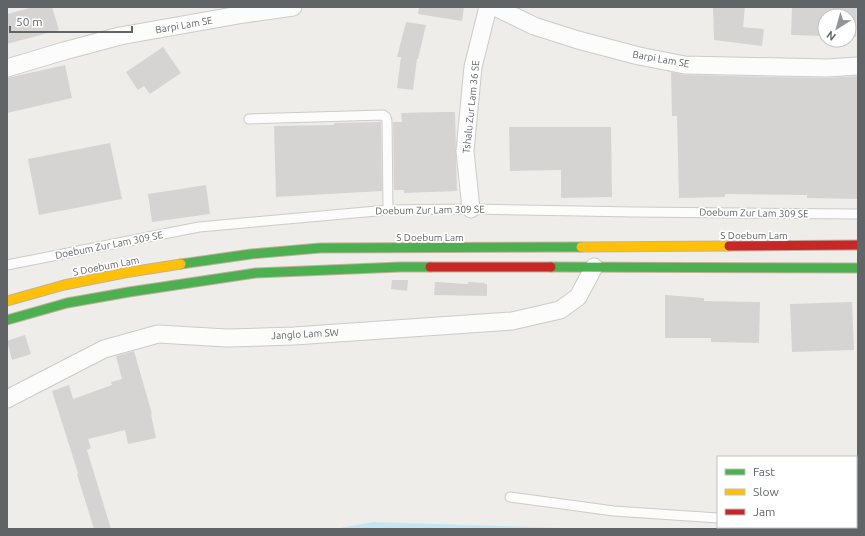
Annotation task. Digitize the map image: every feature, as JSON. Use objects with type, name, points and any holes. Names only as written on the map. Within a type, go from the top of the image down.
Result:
[{"type":"highway","name":"S Doebum Lam","points":[[7,301],[64,285],[124,272],[251,254],[320,248],[858,245]]},
{"type":"highway","points":[[7,320],[67,303],[256,273],[400,267],[858,268]]},
{"type":"street","name":"Barpi Lam SE","points":[[7,68],[120,36],[293,7]]},
{"type":"street","name":"Tshalu Zur Lam 36 SE","points":[[471,209],[465,151],[473,67],[488,7]]},
{"type":"street","name":"Barpi Lam SE","points":[[495,7],[534,26],[578,40],[639,56],[685,65],[827,68],[858,66]]},
{"type":"street","name":"Janglo Lam SW","points":[[7,399],[104,349],[158,334],[227,338],[294,336],[504,322],[526,318],[560,310],[578,296],[594,267]]},
{"type":"lane","points":[[250,120],[383,115],[386,117],[387,122],[388,210]]},
{"type":"lane","name":"Doebum Zur Lam 309 SE","points":[[7,265],[199,227],[388,210],[471,209],[858,214]]},
{"type":"lane","points":[[510,497],[614,511],[717,518]]},
{"type":"water","points":[[373,522],[596,529],[335,529]]},
{"type":"building","points":[[34,7],[52,7],[59,30],[7,44],[7,14]]},
{"type":"building","points":[[419,7],[464,7],[462,21],[418,14]]},
{"type":"building","points":[[713,7],[745,7],[743,27],[764,29],[762,46],[714,40]]},
{"type":"building","points":[[792,7],[857,7],[817,8],[817,36],[791,35]]},
{"type":"building","points":[[406,22],[426,25],[417,59],[413,90],[397,88],[401,57],[397,57]]},
{"type":"building","points":[[163,47],[181,73],[150,94],[144,86],[138,90],[126,72]]},
{"type":"building","points":[[65,65],[72,98],[7,113],[7,78]]},
{"type":"building","points":[[671,72],[685,75],[827,78],[858,76],[858,199],[807,198],[807,195],[725,194],[725,197],[679,198],[677,116],[672,116]]},
{"type":"building","points":[[455,112],[457,191],[404,193],[404,190],[394,190],[393,122],[402,122],[401,113]]},
{"type":"building","points":[[381,122],[382,191],[276,197],[274,126],[334,125],[334,123]]},
{"type":"building","points":[[509,127],[611,127],[612,197],[561,198],[561,170],[510,171]]},
{"type":"building","points":[[110,143],[122,199],[39,215],[28,159]]},
{"type":"building","points":[[206,185],[210,214],[152,222],[148,194]]},
{"type":"building","points":[[392,280],[408,280],[407,291],[391,289]]},
{"type":"building","points":[[435,282],[468,284],[468,282],[485,283],[487,284],[487,296],[434,295]]},
{"type":"building","points":[[665,295],[704,298],[704,301],[760,302],[759,343],[711,342],[711,338],[665,338]]},
{"type":"building","points":[[852,302],[854,350],[792,352],[790,304]]},
{"type":"building","points":[[25,335],[31,354],[12,360],[7,341]]},
{"type":"building","points":[[134,351],[152,414],[156,438],[128,444],[125,430],[88,439],[91,448],[87,450],[111,529],[94,529],[52,391],[69,385],[73,399],[112,385],[111,382],[122,379],[116,356]]},
{"type":"traffic: fast","points":[[181,264],[251,254],[320,248],[581,247]]},
{"type":"traffic: fast","points":[[7,320],[67,303],[256,273],[430,267]]},
{"type":"traffic: fast","points":[[551,267],[858,268]]},
{"type":"traffic: slow","points":[[581,247],[729,246]]},
{"type":"traffic: slow","points":[[7,301],[64,285],[124,273],[181,264]]},
{"type":"traffic: jam","points":[[729,246],[858,245]]},
{"type":"traffic: jam","points":[[430,267],[551,267]]}]
